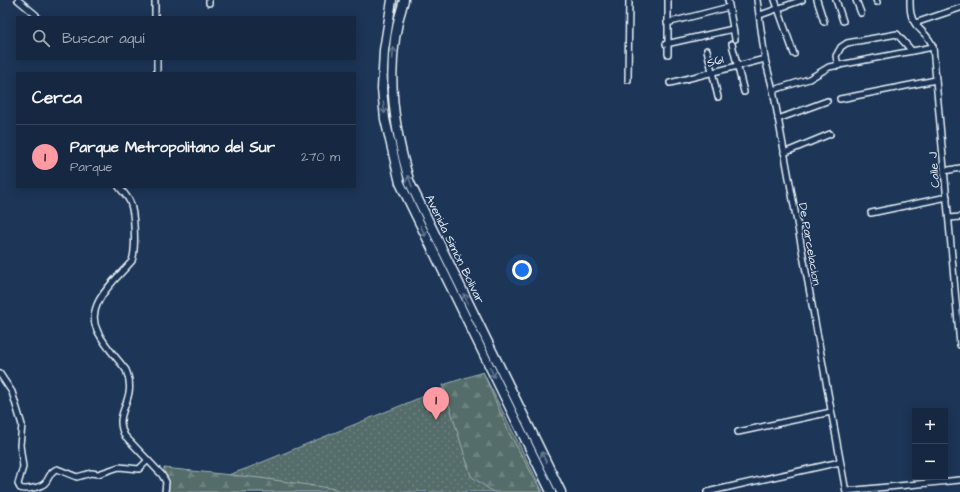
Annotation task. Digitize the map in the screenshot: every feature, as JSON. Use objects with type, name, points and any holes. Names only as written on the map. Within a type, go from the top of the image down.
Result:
[{"type":"highway","name":"Avenida Simón Bolívar","points":[[392,0],[384,50],[382,89],[385,119],[398,177],[406,197],[551,492]]},
{"type":"highway","name":"Avenida Simón Bolívar","points":[[404,0],[395,34],[392,67],[394,110],[400,146],[410,183],[561,492]]},
{"type":"highway","points":[[475,338],[483,334]]},
{"type":"street","points":[[18,0],[36,14]]},
{"type":"street","points":[[155,0],[155,16]]},
{"type":"street","points":[[628,80],[629,0]]},
{"type":"street","points":[[668,54],[666,44],[669,0]]},
{"type":"street","points":[[728,0],[737,66],[744,92]]},
{"type":"street","name":"De Parcelacion","points":[[757,0],[766,59],[773,90],[846,492]]},
{"type":"street","points":[[775,0],[794,54]]},
{"type":"street","points":[[760,15],[802,0]]},
{"type":"street","points":[[816,0],[824,22]]},
{"type":"street","points":[[836,0],[843,21]]},
{"type":"street","points":[[856,0],[861,13]]},
{"type":"street","points":[[910,0],[910,13],[914,23],[960,8]]},
{"type":"street","points":[[668,23],[730,7]]},
{"type":"street","name":"Calle J","points":[[914,23],[929,38],[933,47],[960,345]]},
{"type":"street","points":[[666,44],[733,29]]},
{"type":"street","points":[[838,66],[836,56],[841,47],[846,43],[897,34],[912,51]]},
{"type":"street","points":[[773,90],[809,78],[824,68],[933,47]]},
{"type":"street","points":[[707,50],[718,97]]},
{"type":"street","name":"S61","points":[[670,83],[766,59]]},
{"type":"street","points":[[157,60],[157,72]]},
{"type":"street","points":[[840,99],[936,80]]},
{"type":"street","points":[[778,120],[827,101]]},
{"type":"street","points":[[784,152],[830,134]]},
{"type":"street","points":[[944,171],[960,168]]},
{"type":"street","points":[[120,188],[130,202],[134,231],[134,256],[132,261],[99,301],[93,315],[94,322],[97,332],[126,370],[129,377],[130,392],[120,423],[121,430],[164,478],[166,486],[165,492]]},
{"type":"street","points":[[871,213],[947,197]]},
{"type":"street","points":[[949,218],[960,217]]},
{"type":"street","points":[[0,374],[12,392],[22,425],[20,445],[23,467],[18,484],[20,488],[25,490],[41,487],[45,484],[51,472],[57,469],[77,476],[91,473],[98,474],[119,467],[140,469],[148,460]]},
{"type":"street","points":[[738,432],[831,412]]},
{"type":"street","points":[[707,492],[840,462]]},
{"type":"street","points":[[846,492],[960,480]]},
{"type":"green space","points":[[483,372],[543,492],[200,492],[214,480],[248,468]]},
{"type":"green space","points":[[483,372],[509,433],[542,492],[493,492],[471,476],[443,385]]},
{"type":"green space","points":[[164,468],[260,478],[336,489],[339,492],[162,492]]},
{"type":"place","name":"Parque Metropolitano del Sur","points":[[436,420]]}]
